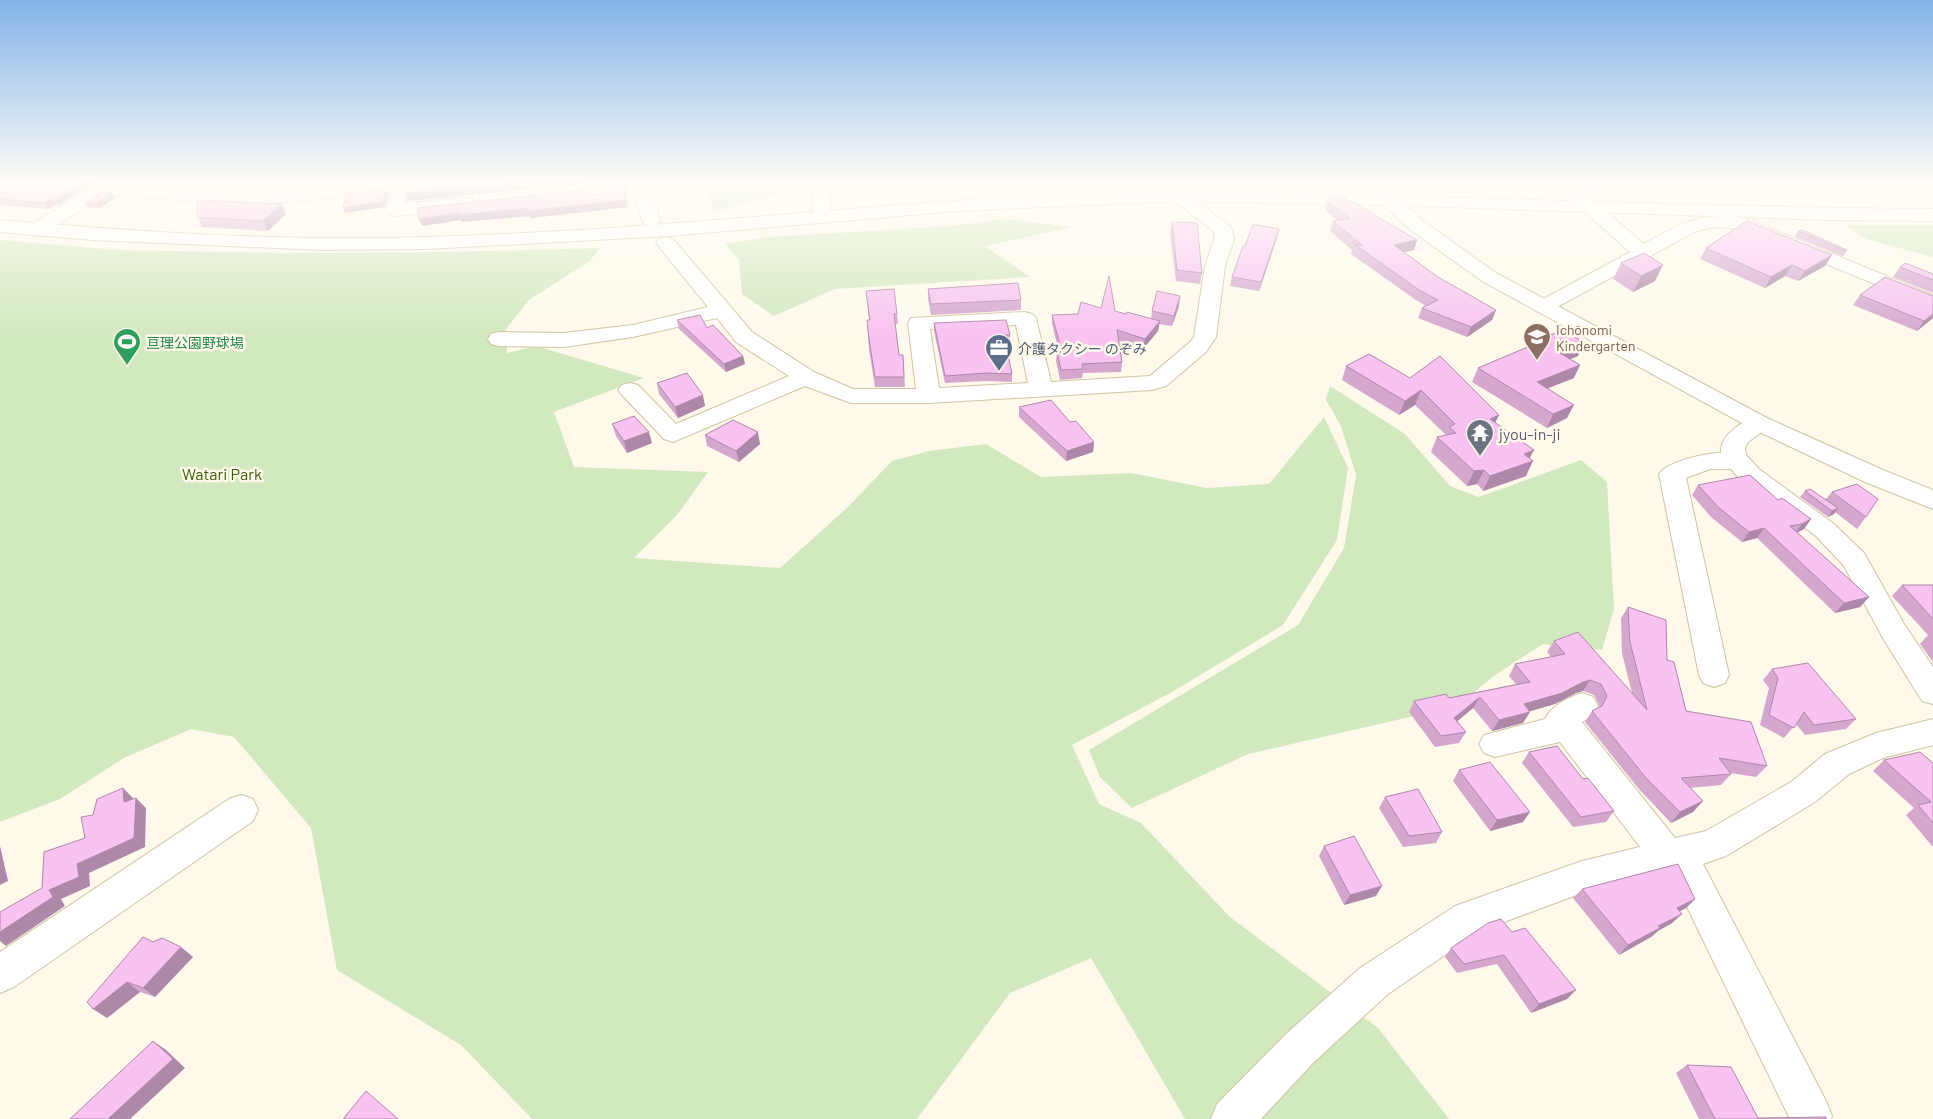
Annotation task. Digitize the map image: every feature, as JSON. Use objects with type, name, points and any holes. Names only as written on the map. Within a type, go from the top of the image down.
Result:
[{"type":"main road","points":[[102,233],[321,244],[427,243],[609,233]]},
{"type":"main road","points":[[666,243],[744,337],[806,377],[826,387],[852,396],[928,396],[1152,384],[1158,381],[1198,347],[1204,337],[1215,266],[1224,239],[1223,233]]},
{"type":"main road","points":[[1428,233],[1489,277],[1758,423],[1874,476],[1933,500]]},
{"type":"main road","points":[[1619,233],[1642,252]]},
{"type":"main road","points":[[1543,306],[1679,233]]},
{"type":"main road","points":[[1766,233],[1933,302]]},
{"type":"main road","points":[[499,339],[564,340],[633,331],[721,311]]},
{"type":"main road","points":[[928,396],[919,323],[1026,318],[1041,390]]},
{"type":"main road","points":[[630,390],[673,434],[806,377]]},
{"type":"main road","points":[[1758,423],[1738,438],[1733,448],[1734,458],[1750,475],[1825,530],[1854,560],[1894,632],[1933,692]]},
{"type":"main road","points":[[1714,675],[1672,474],[1708,460],[1737,462]]},
{"type":"main road","points":[[1495,744],[1574,716],[1673,855],[1811,1116]]},
{"type":"main road","points":[[1232,1119],[1300,1048],[1374,981],[1468,918],[1582,877],[1714,845],[1803,792],[1837,764],[1876,746],[1933,732]]},
{"type":"main road","points":[[0,974],[241,810]]},
{"type":"green space","points":[[831,233],[1043,233],[985,246],[1030,277],[835,289],[774,316],[742,294],[739,260],[725,244],[768,237]]},
{"type":"green space","points":[[1858,233],[1933,233],[1933,257],[1866,239]]},
{"type":"green space","name":"Watari Park","points":[[0,240],[118,250],[292,253],[448,252],[600,248],[590,261],[529,300],[506,329],[507,353],[536,346],[644,378],[554,412],[574,467],[708,472],[677,515],[634,558],[780,568],[847,508],[892,461],[929,451],[986,444],[1041,477],[1131,473],[1207,488],[1269,484],[1324,417],[1348,468],[1337,540],[1283,625],[1172,692],[1072,745],[1099,804],[1141,823],[1230,917],[1378,1028],[1449,1119],[1185,1119],[1091,958],[1010,993],[917,1119],[532,1119],[461,1045],[337,970],[311,828],[234,737],[191,729],[124,758],[60,799],[0,822]]},
{"type":"green space","points":[[1330,386],[1405,434],[1450,486],[1479,497],[1581,460],[1607,482],[1614,609],[1602,650],[1543,644],[1495,675],[1458,706],[1248,754],[1132,808],[1100,777],[1089,750],[1298,625],[1344,548],[1356,475],[1341,426],[1326,400]]},
{"type":"building","points":[[1173,233],[1198,233],[1202,273],[1177,270]]},
{"type":"building","points":[[1250,233],[1278,233],[1261,282],[1232,277],[1243,246],[1245,246]]},
{"type":"building","points":[[1348,233],[1405,233],[1417,240],[1394,245],[1438,277],[1496,310],[1471,327],[1422,308],[1438,300],[1419,290],[1354,244],[1363,246]]},
{"type":"building","points":[[1728,233],[1778,233],[1832,255],[1805,271],[1792,265],[1771,277],[1706,248]]},
{"type":"building","points":[[1803,233],[1809,233],[1846,251]]},
{"type":"building","points":[[1644,253],[1663,265],[1641,276],[1621,263]]},
{"type":"building","points":[[1905,263],[1933,274],[1933,280],[1900,267]]},
{"type":"building","points":[[1109,276],[1115,311],[1126,314],[1127,312],[1160,321],[1145,339],[1117,330],[1122,362],[1082,364],[1083,369],[1061,370],[1057,352],[1062,352],[1052,315],[1078,314],[1081,302],[1101,308]]},
{"type":"building","points":[[1885,277],[1933,296],[1933,314],[1924,321],[1860,295]]},
{"type":"building","points":[[1018,283],[1021,300],[931,304],[928,289]]},
{"type":"building","points":[[894,289],[897,314],[894,314],[899,355],[903,355],[904,377],[875,377],[867,320],[870,320],[866,291]]},
{"type":"building","points":[[1157,291],[1180,296],[1174,316],[1152,311]]},
{"type":"building","points":[[700,315],[707,328],[713,325],[743,356],[724,364],[677,320]]},
{"type":"building","points":[[1006,320],[1010,335],[1004,335],[1012,374],[986,373],[945,376],[934,323]]},
{"type":"building","points":[[1562,330],[1584,342],[1560,353],[1580,365],[1537,382],[1574,405],[1553,414],[1478,368],[1530,346],[1527,345]]},
{"type":"building","points":[[1369,354],[1410,378],[1440,356],[1499,415],[1490,419],[1534,450],[1524,454],[1533,461],[1490,476],[1484,470],[1474,471],[1437,437],[1456,433],[1449,427],[1455,424],[1421,390],[1405,401],[1346,366]]},
{"type":"building","points":[[687,373],[703,395],[675,407],[657,383]]},
{"type":"building","points":[[1051,400],[1070,422],[1076,421],[1094,442],[1067,451],[1019,407]]},
{"type":"building","points":[[634,416],[649,432],[624,441],[612,424]]},
{"type":"building","points":[[733,420],[758,432],[736,451],[705,435]]},
{"type":"building","points":[[1750,475],[1778,500],[1782,498],[1811,519],[1802,524],[1790,526],[1869,597],[1844,603],[1764,528],[1749,532],[1718,507],[1698,485]]},
{"type":"building","points":[[1857,484],[1878,499],[1866,517],[1832,492]]},
{"type":"building","points":[[1810,489],[1838,508],[1832,511],[1805,491]]},
{"type":"building","points":[[1902,585],[1933,585],[1933,619]]},
{"type":"building","points":[[1628,607],[1666,620],[1667,660],[1674,662],[1686,711],[1751,722],[1767,766],[1719,758],[1731,774],[1681,778],[1703,801],[1680,812],[1646,778],[1592,711],[1602,706],[1607,696],[1601,684],[1590,680],[1583,682],[1562,693],[1524,704],[1530,712],[1499,720],[1480,697],[1454,718],[1466,732],[1441,736],[1414,701],[1446,694],[1449,698],[1530,682],[1515,664],[1565,654],[1554,641],[1578,632],[1647,710],[1630,642]]},
{"type":"building","points":[[1808,663],[1856,719],[1814,725],[1804,712],[1794,728],[1769,715],[1778,678],[1772,669]]},
{"type":"building","points":[[1557,746],[1583,779],[1588,778],[1614,811],[1581,817],[1529,752]]},
{"type":"building","points":[[1920,752],[1933,763],[1933,823],[1918,805],[1931,802],[1884,760]]},
{"type":"building","points":[[1490,762],[1530,812],[1497,820],[1459,770]]},
{"type":"building","points":[[123,788],[124,802],[136,798],[134,838],[77,864],[79,877],[49,890],[53,897],[0,932],[0,912],[42,888],[44,852],[85,838],[81,817],[93,815],[97,799]]},
{"type":"building","points":[[1418,789],[1442,832],[1409,836],[1385,797]]},
{"type":"building","points":[[1354,836],[1382,886],[1350,895],[1324,846]]},
{"type":"building","points":[[1678,864],[1695,899],[1677,908],[1682,914],[1658,926],[1660,928],[1628,945],[1582,889]]},
{"type":"building","points":[[1501,919],[1512,932],[1525,928],[1576,990],[1539,1004],[1504,955],[1464,964],[1451,948],[1488,923]]},
{"type":"building","points":[[143,937],[153,942],[162,938],[181,947],[143,988],[127,982],[93,1009],[87,1002]]},
{"type":"building","points":[[153,1041],[173,1059],[108,1119],[70,1119]]},
{"type":"building","points":[[1687,1065],[1731,1067],[1758,1118],[1826,1117],[1826,1119],[1715,1119]]},
{"type":"building","points":[[366,1091],[398,1119],[343,1119]]},
{"type":"place","name":"Ichōnomi Kindergarten","points":[[1537,361]]},
{"type":"place","name":"亘理公園野球場","points":[[127,366]]},
{"type":"place","name":"介護タクシー のぞみ","points":[[999,372]]},
{"type":"place","name":"jyou-in-ji","points":[[1480,457]]}]
